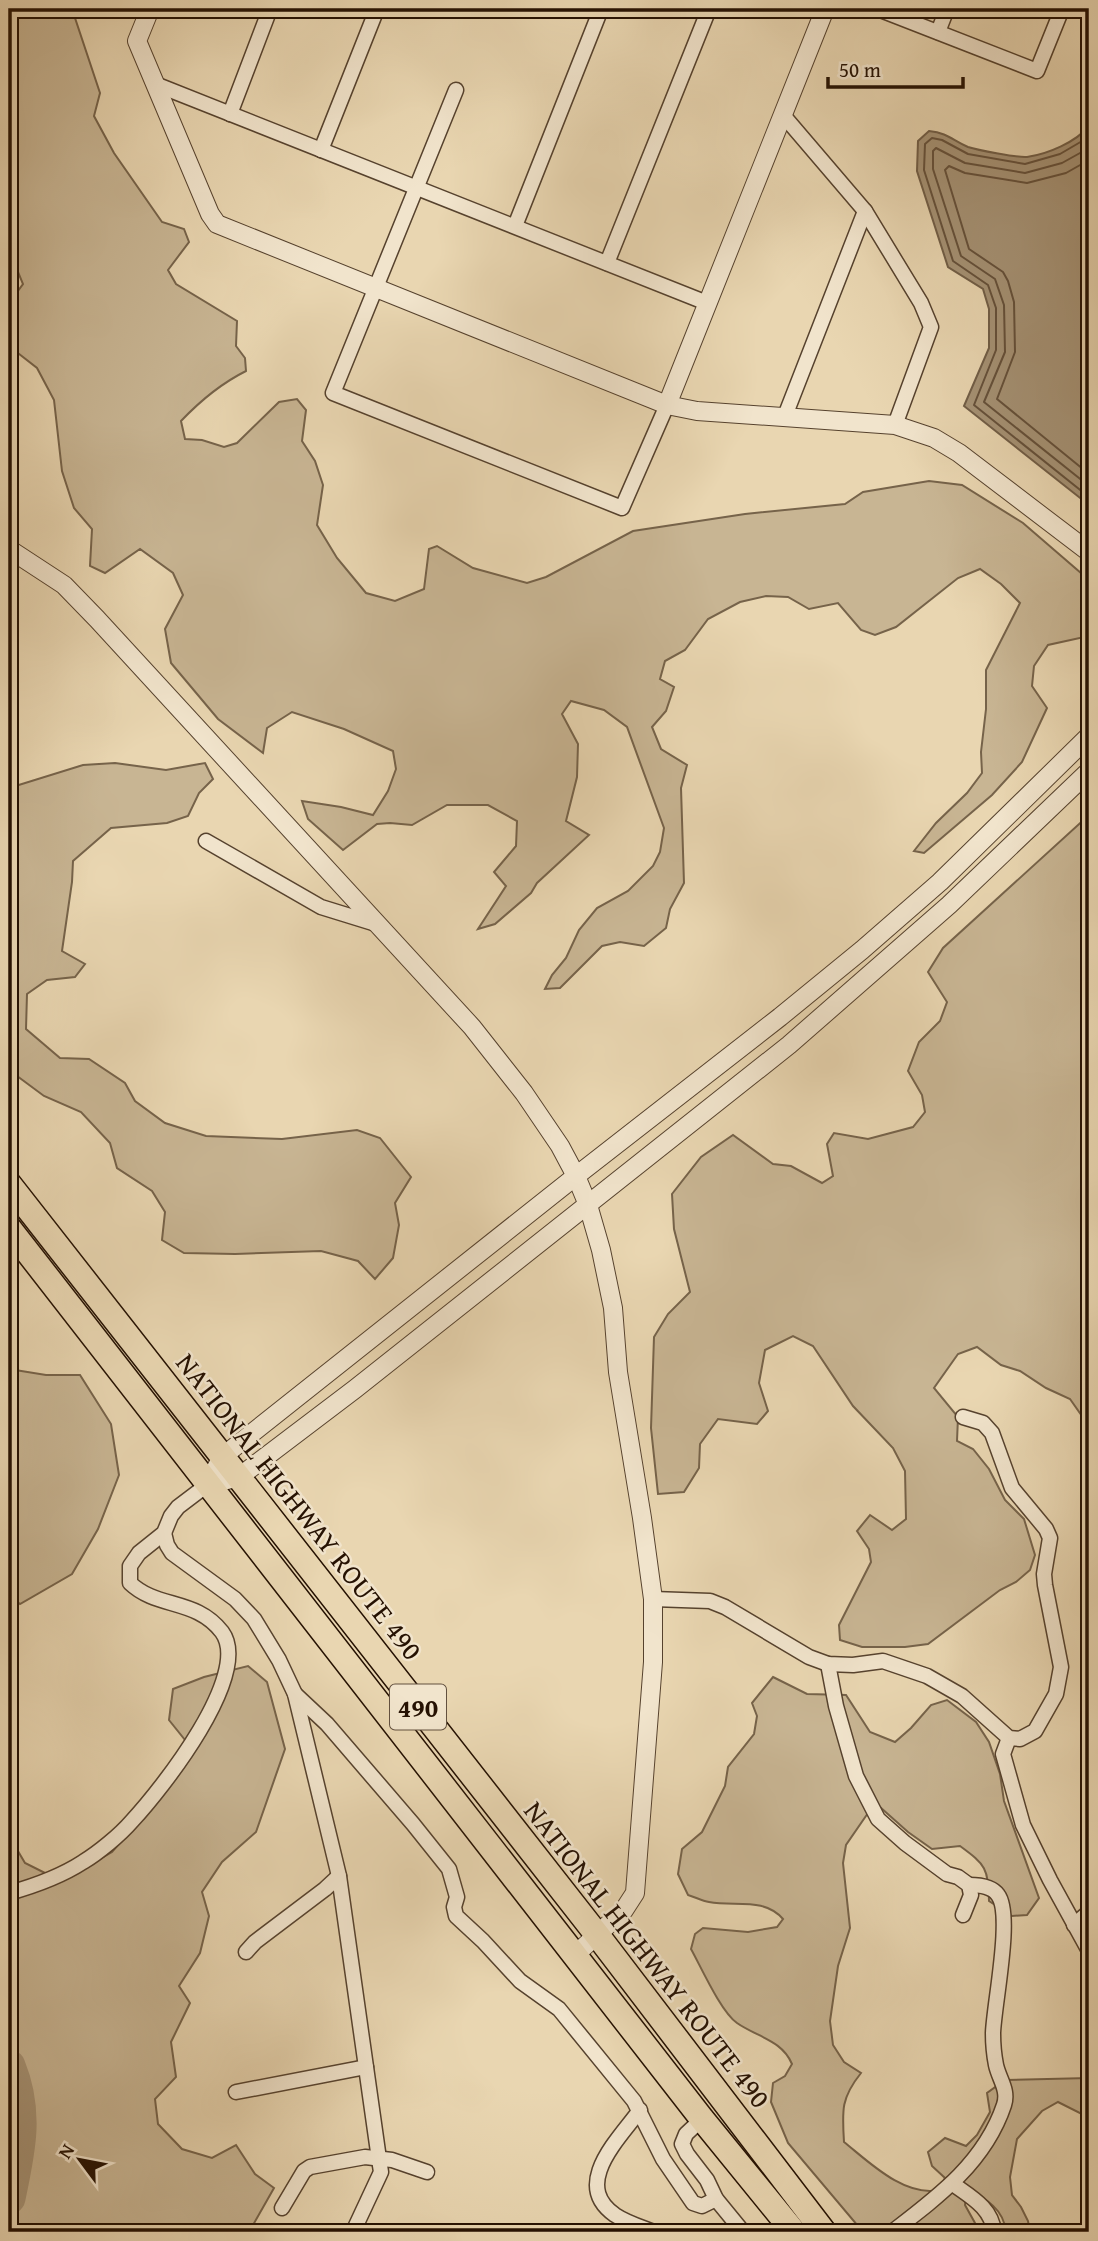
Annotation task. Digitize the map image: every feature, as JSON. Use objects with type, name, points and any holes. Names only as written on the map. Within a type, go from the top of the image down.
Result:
[{"type":"highway","name":"NATIONAL HIGHWAY ROUTE 490","points":[[9,1184],[598,1936],[824,2232]]},
{"type":"highway","name":"NATIONAL HIGHWAY ROUTE 490","points":[[9,1228],[702,2119],[794,2232]]},
{"type":"street","points":[[150,9],[137,41],[210,214],[217,223],[667,405],[697,411],[895,425],[934,438],[959,453],[1089,552]]},
{"type":"street","points":[[230,114],[270,9]]},
{"type":"street","points":[[321,150],[377,9]]},
{"type":"street","points":[[515,226],[601,9]]},
{"type":"street","points":[[607,263],[709,9]]},
{"type":"street","points":[[456,90],[333,393],[622,508],[667,405],[825,9]]},
{"type":"street","points":[[878,9],[1037,71],[1062,9]]},
{"type":"street","points":[[938,32],[947,9]]},
{"type":"street","points":[[155,84],[707,303]]},
{"type":"street","points":[[783,115],[865,211],[921,303],[931,327],[895,425]]},
{"type":"street","points":[[785,416],[865,211]]},
{"type":"street","points":[[9,549],[64,586],[472,1027],[560,1146],[588,1205],[613,1308],[618,1372],[653,1599],[653,1662],[635,1893],[624,1910],[575,1955]]},
{"type":"street","points":[[207,1485],[222,1457],[862,950],[940,882],[1039,788],[1089,736]]},
{"type":"street","points":[[9,1893],[35,1886],[83,1862],[130,1824],[168,1780],[222,1689],[230,1656],[223,1634],[205,1616],[182,1604],[140,1592],[130,1583],[130,1566],[139,1552],[164,1533],[178,1507],[207,1485],[239,1477],[588,1205],[799,1036],[949,905],[1089,771]]},
{"type":"street","points":[[206,841],[321,907],[376,923]]},
{"type":"street","points":[[653,1599],[710,1601],[725,1607],[809,1657],[828,1664],[853,1665],[883,1661],[927,1676],[962,1696],[1009,1738],[1020,1739],[1035,1731],[1056,1694],[1061,1667],[1044,1574],[1050,1538],[1046,1529],[1012,1488],[992,1433],[983,1423],[963,1417]]},
{"type":"street","points":[[164,1533],[172,1553],[235,1599],[254,1619],[279,1660],[295,1694],[339,1876],[379,2159],[380,2172],[353,2232]]},
{"type":"street","points":[[828,1664],[836,1706],[856,1776],[878,1819],[947,1874],[958,1877],[969,1885],[993,1890],[1000,1896],[1003,1916],[1003,1942],[993,2034],[996,2065],[1005,2090],[1005,2103],[993,2131],[953,2184],[892,2232]]},
{"type":"street","points":[[295,1694],[327,1724],[449,1869],[457,1897],[454,1907],[456,1916],[520,1981],[559,2009],[640,2110],[663,2159],[693,2203],[702,2206],[716,2199]]},
{"type":"street","points":[[1009,1738],[1003,1754],[1023,1825],[1089,1951]]},
{"type":"street","points":[[246,1952],[339,1876]]},
{"type":"street","points":[[963,1915],[971,1895],[969,1885]]},
{"type":"street","points":[[1074,1925],[1089,1912]]},
{"type":"street","points":[[236,2092],[366,2067]]},
{"type":"street","points":[[640,2110],[601,2166],[596,2191],[603,2205],[615,2215],[654,2232]]},
{"type":"street","points":[[702,2119],[686,2134],[682,2144],[707,2180],[716,2199],[743,2232]]},
{"type":"street","points":[[282,2208],[304,2171],[310,2167],[365,2157],[391,2160],[427,2172]]},
{"type":"street","points":[[953,2184],[988,2213],[994,2232]]},
{"type":"shaded area","points":[[9,9],[72,9],[100,93],[94,116],[114,153],[162,222],[184,229],[189,242],[168,270],[176,284],[237,321],[236,346],[245,358],[246,371],[211,393],[181,421],[185,439],[202,440],[224,447],[237,443],[279,402],[297,399],[306,410],[302,441],[315,461],[323,485],[317,525],[337,558],[366,593],[395,601],[424,589],[429,549],[437,546],[473,568],[527,583],[546,577],[633,531],[745,514],[845,504],[863,492],[929,481],[962,485],[1023,523],[1089,580],[1089,636],[1048,645],[1034,666],[1032,686],[1047,708],[1022,762],[992,795],[924,853],[914,851],[982,773],[986,670],[1020,603],[1001,584],[980,569],[958,578],[896,627],[875,635],[861,630],[838,603],[809,609],[788,597],[766,596],[740,602],[708,619],[685,650],[665,661],[660,679],[674,687],[666,711],[652,727],[661,749],[687,765],[681,788],[684,883],[670,909],[666,928],[644,946],[620,942],[602,946],[560,988],[545,989],[566,958],[579,930],[597,908],[628,891],[653,866],[660,852],[664,828],[627,727],[604,710],[571,701],[562,714],[578,744],[577,777],[566,821],[589,835],[537,883],[531,893],[495,924],[478,929],[506,886],[494,872],[516,846],[517,821],[488,805],[447,805],[412,825],[377,824],[343,850],[308,819],[302,801],[373,815],[388,791],[396,769],[393,751],[344,729],[292,712],[267,728],[263,753],[218,719],[171,663],[165,629],[183,595],[173,573],[140,549],[105,573],[90,566],[92,529],[74,508],[62,471],[54,400],[37,368],[14,350],[9,303],[23,284],[9,250]]},
{"type":"shaded area","points":[[115,763],[166,770],[205,763],[213,779],[199,793],[188,816],[167,823],[111,828],[73,861],[62,951],[85,964],[75,977],[47,980],[27,994],[26,1029],[60,1058],[89,1059],[125,1083],[135,1101],[165,1123],[206,1136],[282,1139],[357,1130],[380,1138],[411,1177],[395,1203],[399,1225],[393,1258],[375,1279],[358,1261],[321,1251],[184,1253],[162,1240],[165,1212],[152,1191],[117,1168],[110,1143],[81,1112],[44,1096],[9,1070],[9,788],[83,765]]},
{"type":"shaded area","points":[[1089,815],[1089,1426],[1070,1399],[1046,1388],[1020,1371],[1001,1365],[977,1347],[958,1354],[934,1388],[958,1417],[957,1441],[973,1449],[989,1469],[1005,1500],[1024,1519],[1035,1555],[1030,1570],[1016,1582],[1000,1590],[928,1644],[862,1647],[840,1640],[839,1625],[871,1562],[869,1549],[857,1531],[870,1515],[892,1530],[906,1519],[905,1471],[893,1448],[853,1406],[813,1346],[793,1336],[765,1350],[759,1383],[768,1411],[757,1424],[718,1419],[700,1444],[699,1468],[684,1492],[658,1494],[651,1428],[654,1337],[668,1314],[690,1292],[674,1229],[672,1194],[701,1157],[733,1135],[773,1164],[791,1166],[822,1183],[833,1176],[827,1144],[834,1133],[868,1139],[913,1127],[925,1112],[922,1095],[908,1071],[919,1042],[940,1021],[947,1002],[928,972],[943,948]]},
{"type":"shaded area","points":[[9,1369],[46,1375],[80,1375],[111,1424],[119,1475],[98,1529],[72,1574],[20,1604],[9,1595]]},
{"type":"shaded area","points":[[248,1666],[267,1682],[285,1749],[256,1832],[222,1862],[202,1892],[209,1916],[200,1953],[179,1986],[190,2003],[171,2042],[176,2077],[155,2099],[158,2124],[182,2149],[212,2158],[236,2145],[255,2174],[274,2188],[249,2232],[9,2232],[16,2219],[28,2159],[29,2096],[15,2044],[9,2033],[9,1836],[25,1863],[61,1881],[112,1852],[158,1800],[193,1750],[169,1720],[173,1689],[204,1677]]},
{"type":"shaded area","points":[[773,1677],[807,1694],[846,1695],[870,1732],[895,1742],[931,1705],[947,1700],[976,1722],[989,1742],[1000,1774],[1004,1801],[1039,1898],[1027,1915],[1012,1916],[989,1901],[984,1868],[960,1846],[932,1849],[881,1808],[868,1813],[846,1845],[843,1863],[850,1928],[838,1966],[830,2021],[833,2045],[844,2062],[861,2073],[844,2105],[844,2142],[888,2176],[900,2183],[926,2191],[939,2190],[945,2178],[932,2166],[928,2152],[945,2138],[966,2146],[977,2135],[990,2112],[987,2093],[1005,2080],[1089,2078],[1089,2121],[1084,2115],[1058,2102],[1042,2111],[1017,2139],[1010,2177],[1012,2195],[1028,2221],[1030,2232],[1006,2232],[998,2211],[967,2189],[965,2205],[980,2232],[863,2232],[788,2143],[771,2102],[773,2083],[785,2076],[792,2064],[788,2056],[775,2044],[731,2017],[691,1949],[695,1934],[703,1928],[748,1932],[777,1927],[783,1919],[775,1912],[758,1905],[709,1902],[688,1895],[678,1874],[682,1849],[702,1832],[725,1786],[728,1767],[754,1734],[757,1716],[752,1703]]},
{"type":"water","points":[[1089,126],[1089,505],[964,406],[989,348],[989,309],[983,289],[948,267],[917,171],[918,141],[929,131],[973,148],[1027,157],[1061,146]]},
{"type":"waterway","points":[[9,2066],[15,2083],[20,2116],[16,2164],[9,2198]]}]
